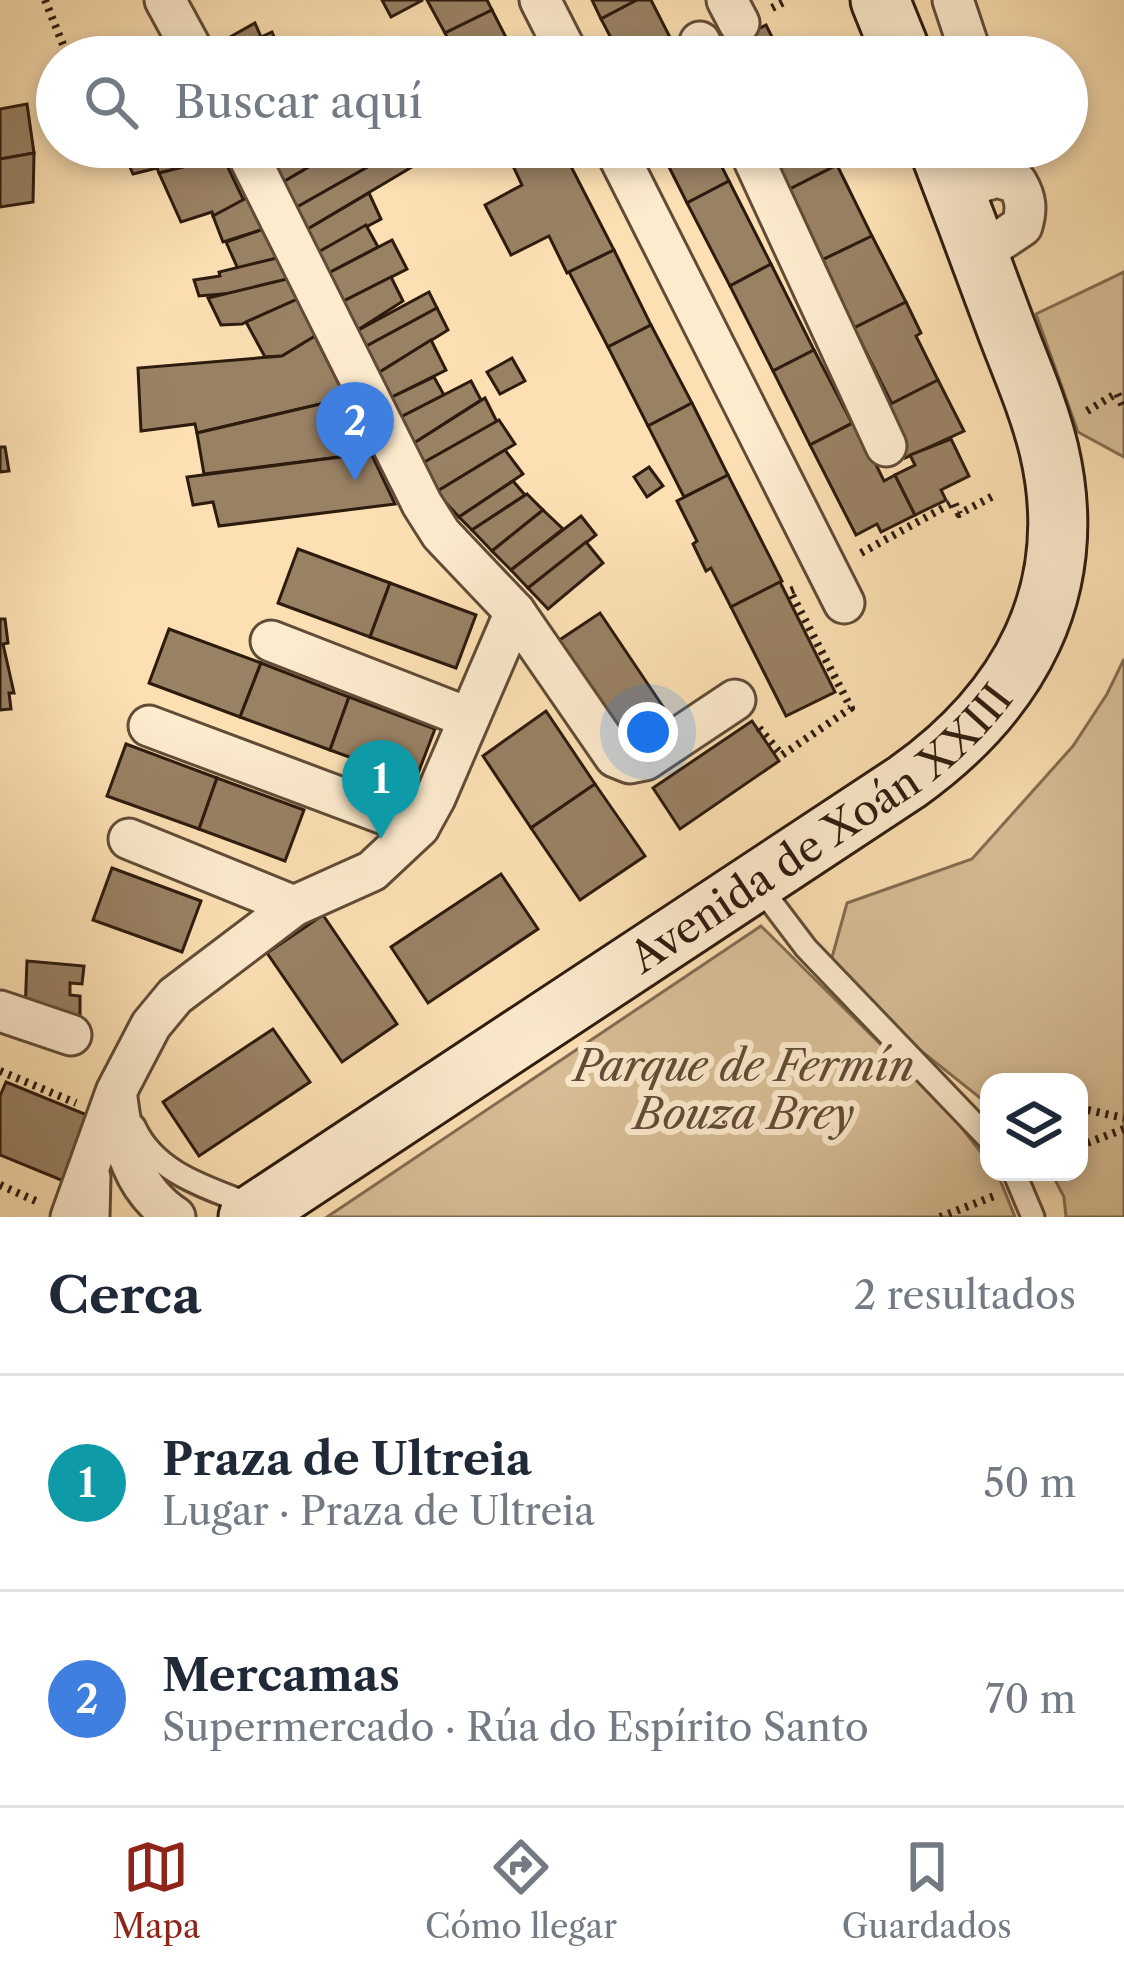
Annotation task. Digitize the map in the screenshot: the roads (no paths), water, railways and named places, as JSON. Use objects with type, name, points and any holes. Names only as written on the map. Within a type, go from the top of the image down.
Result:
[{"type":"street","points":[[165,0],[185,36]]},
{"type":"street","points":[[540,0],[558,36]]},
{"type":"street","points":[[880,0],[895,36]]},
{"type":"street","points":[[953,0],[965,36]]},
{"type":"street","points":[[254,168],[422,504],[441,535],[515,612],[615,758],[630,763],[645,760],[735,700]]},
{"type":"street","points":[[625,168],[844,604]]},
{"type":"street","points":[[758,168],[886,446]]},
{"type":"street","name":"Avenida de Xoán XXIII","points":[[254,1213],[907,782],[964,737],[1010,683],[1041,618],[1056,548],[1049,451],[979,255],[985,168]]},
{"type":"street","points":[[63,1214],[106,1102],[151,1025],[175,996],[294,906],[372,871],[419,827],[515,612]]},
{"type":"street","points":[[272,641],[469,718]]},
{"type":"street","points":[[149,726],[419,827]]},
{"type":"street","points":[[129,839],[294,906]]},
{"type":"street","points":[[0,1011],[71,1035]]},
{"type":"street","points":[[106,1102],[136,1177],[176,1217]]},
{"type":"lane","points":[[755,881],[806,948],[980,1130]]},
{"type":"lane","points":[[106,1102],[131,1119],[154,1156],[177,1174],[254,1213]]},
{"type":"lane","points":[[98,1217],[106,1102]]},
{"type":"lane","points":[[1018,1181],[1033,1217]]},
{"type":"place","name":"Mercamas","points":[[355,481]]},
{"type":"place","name":"Praza de Ultreia","points":[[381,839]]},
{"type":"park label","name":"Parque de Fermín Bouza Brey","points":[[744,1090]]}]
